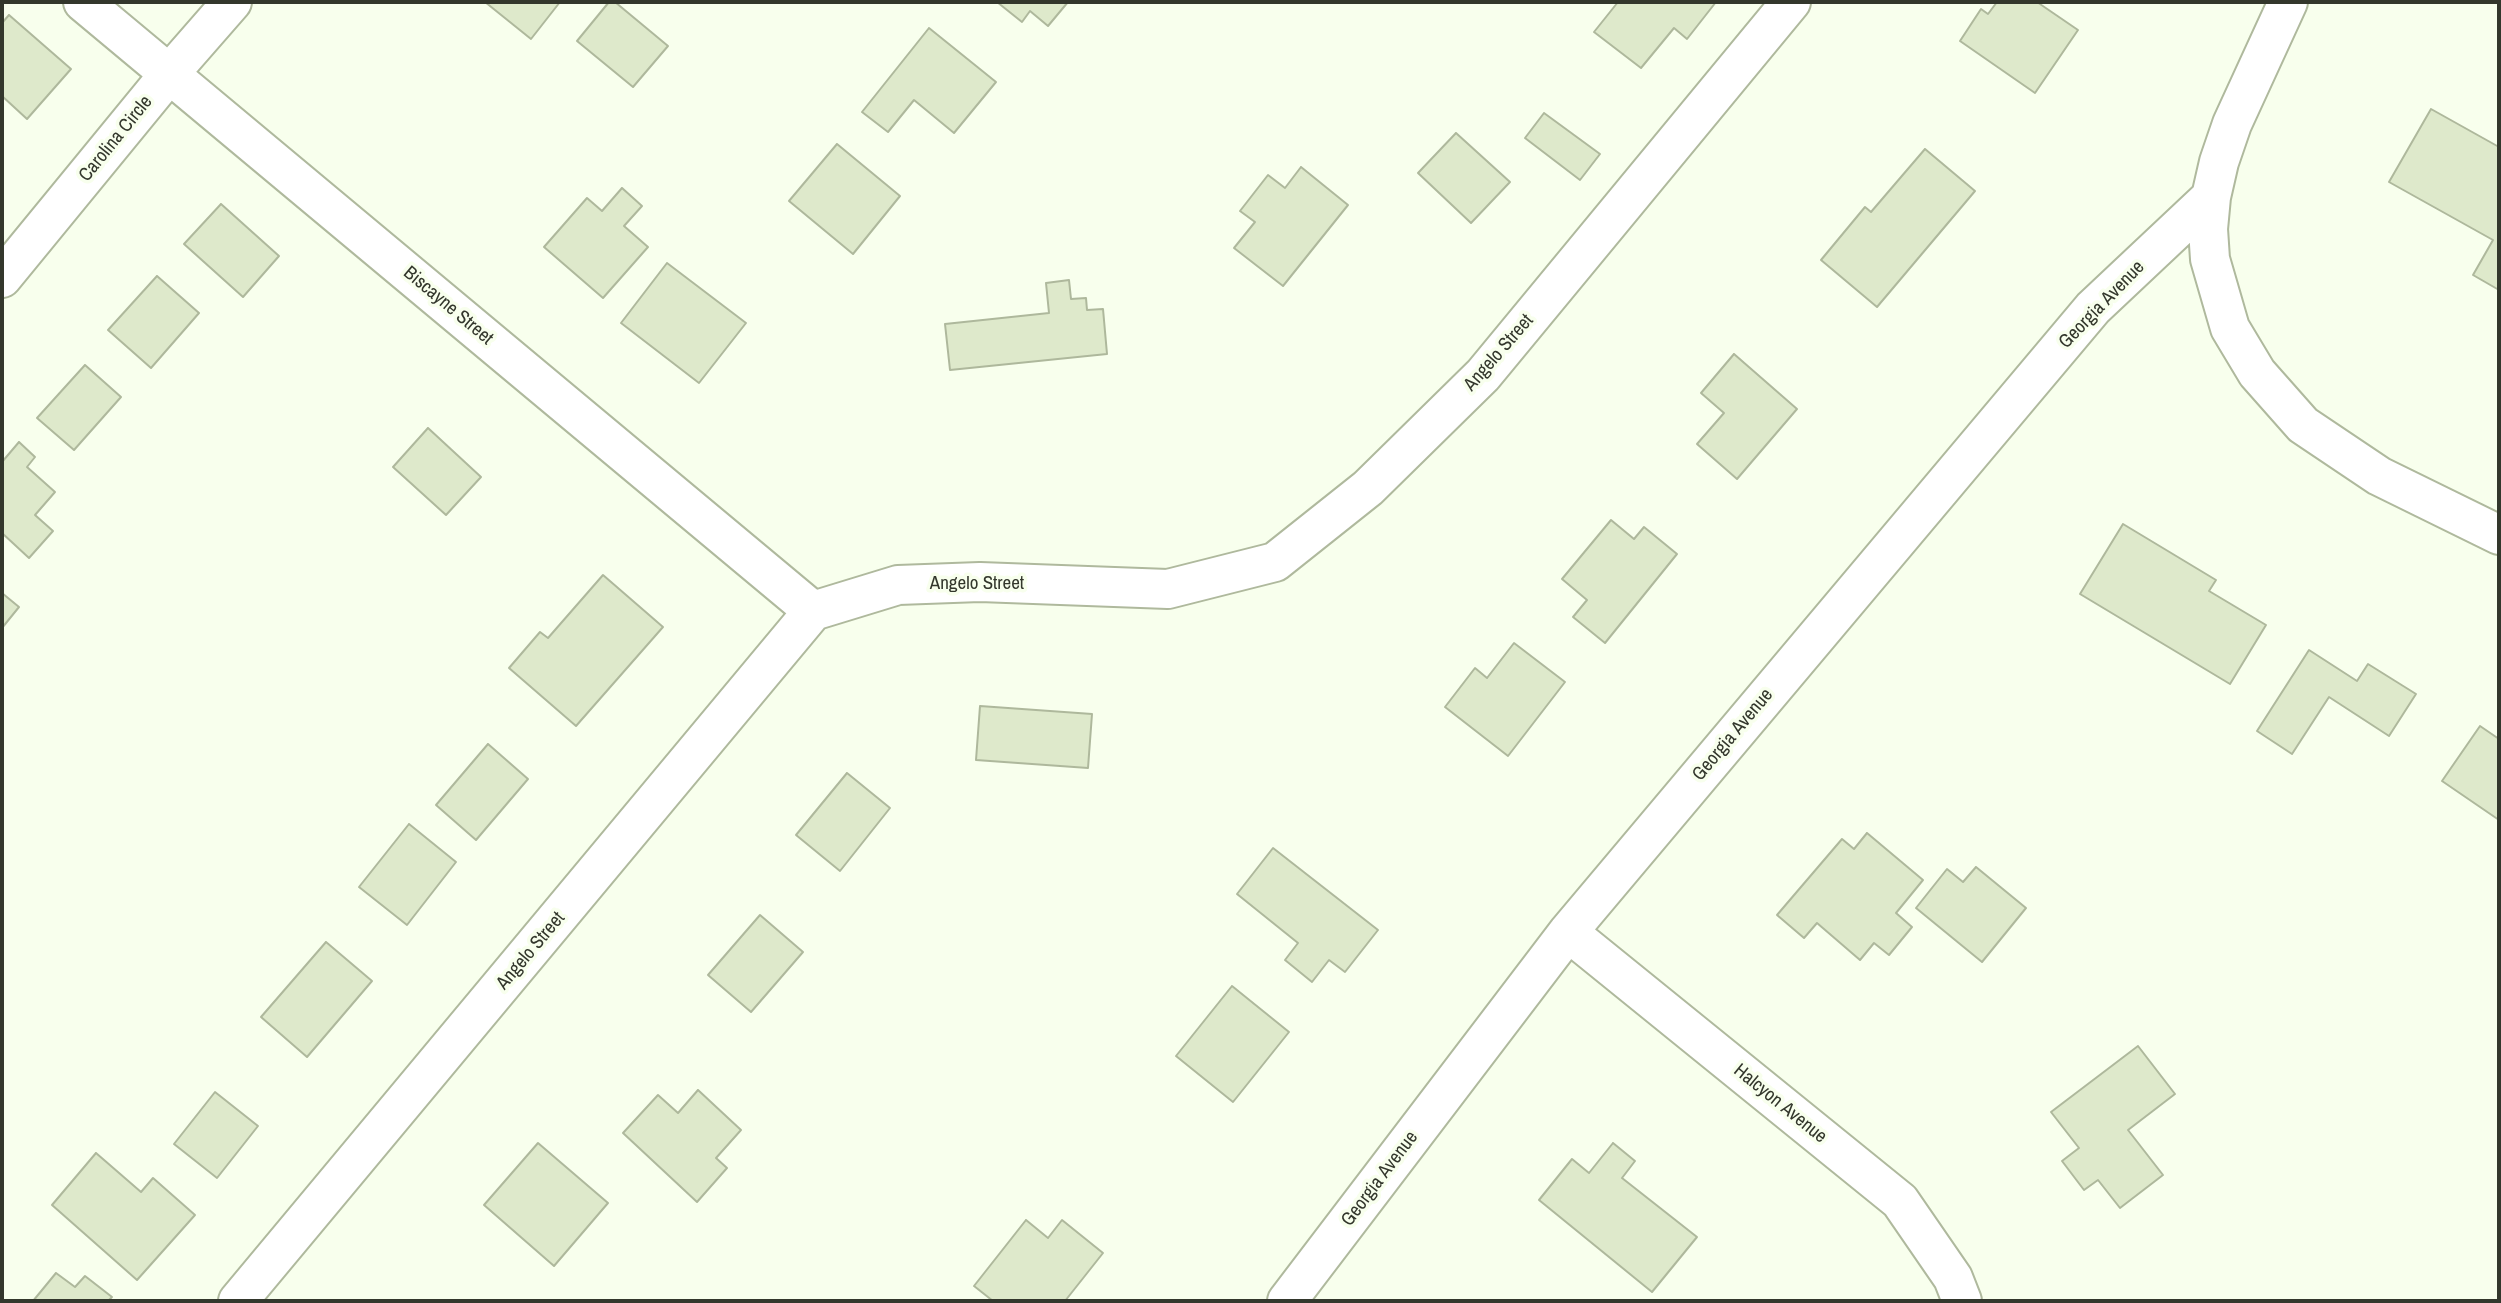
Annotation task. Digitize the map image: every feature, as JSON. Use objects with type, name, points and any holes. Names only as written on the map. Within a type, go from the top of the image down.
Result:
[{"type":"street","name":"Biscayne Street","points":[[83,2],[813,611]]},
{"type":"street","name":"Carolina Circle","points":[[2,278],[170,73],[232,2]]},
{"type":"street","name":"Angelo Street","points":[[239,1301],[813,611],[898,585],[980,582],[1168,589],[1275,562],[1368,488],[1483,375],[1791,2]]},
{"type":"street","points":[[2288,2],[2232,124],[2211,197],[2208,229],[2210,259],[2230,328],[2257,373],[2303,425],[2379,476],[2499,535]]},
{"type":"street","name":"Georgia Avenue","points":[[1287,1301],[1568,932],[2093,308],[2211,197]]},
{"type":"street","name":"Halcyon Avenue","points":[[1568,932],[1900,1201],[1952,1278],[1962,1301]]},
{"type":"building","points":[[485,2],[560,2],[531,39]]},
{"type":"building","points":[[609,2],[615,2],[668,46],[633,87],[577,41]]},
{"type":"building","points":[[997,2],[1068,2],[1048,26],[1030,11],[1022,22]]},
{"type":"building","points":[[1618,2],[1716,2],[1687,39],[1674,28],[1641,68],[1594,32]]},
{"type":"building","points":[[1997,2],[2037,2],[2078,30],[2035,93],[1960,41],[1981,9],[1988,14]]},
{"type":"building","points":[[9,15],[71,69],[27,119],[2,96],[2,23]]},
{"type":"building","points":[[929,28],[996,82],[954,133],[914,100],[888,132],[862,112]]},
{"type":"building","points":[[2431,109],[2499,147],[2499,290],[2473,275],[2493,240],[2389,182]]},
{"type":"building","points":[[1544,113],[1600,154],[1580,180],[1525,138]]},
{"type":"building","points":[[1456,133],[1510,182],[1471,223],[1418,173]]},
{"type":"building","points":[[837,144],[900,196],[853,254],[789,201]]},
{"type":"building","points":[[1925,149],[1975,191],[1877,307],[1821,260],[1865,207],[1871,212]]},
{"type":"building","points":[[1301,167],[1348,205],[1283,286],[1234,248],[1255,222],[1240,211],[1268,175],[1285,188]]},
{"type":"building","points":[[622,188],[642,206],[624,226],[648,247],[603,298],[544,247],[587,198],[602,211]]},
{"type":"building","points":[[221,204],[279,256],[243,297],[184,244]]},
{"type":"building","points":[[667,263],[746,323],[699,383],[621,323]]},
{"type":"building","points":[[157,276],[199,313],[151,368],[108,330]]},
{"type":"building","points":[[1069,280],[1071,299],[1086,298],[1087,310],[1103,309],[1107,354],[950,370],[945,324],[1049,313],[1046,283]]},
{"type":"building","points":[[1734,354],[1797,409],[1737,479],[1697,444],[1724,413],[1701,393]]},
{"type":"building","points":[[85,365],[121,397],[74,450],[37,418]]},
{"type":"building","points":[[428,428],[481,477],[446,515],[393,467]]},
{"type":"building","points":[[19,442],[35,457],[27,467],[55,492],[35,515],[53,531],[29,558],[2,533],[2,462]]},
{"type":"building","points":[[1611,520],[1634,539],[1644,527],[1677,554],[1605,643],[1573,617],[1587,600],[1562,579]]},
{"type":"building","points":[[2123,524],[2216,580],[2209,591],[2266,625],[2230,684],[2080,594]]},
{"type":"building","points":[[603,575],[663,627],[576,726],[509,668],[540,632],[548,638]]},
{"type":"building","points":[[2,593],[19,607],[2,628]]},
{"type":"building","points":[[1514,643],[1565,682],[1508,756],[1445,707],[1475,668],[1487,678]]},
{"type":"building","points":[[2309,650],[2357,681],[2368,664],[2416,694],[2389,736],[2329,697],[2292,754],[2257,731]]},
{"type":"building","points":[[980,706],[1092,714],[1088,768],[976,760]]},
{"type":"building","points":[[2480,726],[2499,739],[2499,820],[2442,781]]},
{"type":"building","points":[[488,744],[528,779],[476,840],[436,805]]},
{"type":"building","points":[[847,773],[890,808],[840,871],[796,835]]},
{"type":"building","points":[[409,824],[456,862],[407,925],[359,887]]},
{"type":"building","points":[[1867,833],[1923,880],[1896,913],[1912,927],[1889,955],[1874,943],[1860,960],[1817,923],[1804,938],[1777,915],[1842,839],[1854,849]]},
{"type":"building","points":[[1273,848],[1378,930],[1345,972],[1329,960],[1312,982],[1285,960],[1298,943],[1237,894]]},
{"type":"building","points":[[1976,867],[2026,908],[1982,962],[1916,908],[1947,869],[1963,882]]},
{"type":"building","points":[[760,915],[803,952],[751,1012],[708,975]]},
{"type":"building","points":[[326,942],[372,981],[307,1057],[261,1017]]},
{"type":"building","points":[[1232,986],[1289,1032],[1233,1102],[1176,1056]]},
{"type":"building","points":[[2138,1046],[2175,1094],[2128,1130],[2163,1175],[2120,1208],[2098,1180],[2084,1190],[2062,1161],[2079,1148],[2051,1112]]},
{"type":"building","points":[[698,1090],[741,1130],[716,1158],[727,1168],[697,1202],[623,1133],[658,1095],[678,1113]]},
{"type":"building","points":[[215,1092],[258,1126],[217,1178],[174,1144]]},
{"type":"building","points":[[538,1143],[608,1203],[554,1266],[484,1205]]},
{"type":"building","points":[[1613,1143],[1635,1161],[1622,1178],[1697,1237],[1652,1292],[1539,1200],[1572,1159],[1589,1173]]},
{"type":"building","points":[[96,1153],[141,1192],[153,1178],[195,1215],[137,1280],[52,1205]]},
{"type":"building","points":[[1026,1220],[1048,1238],[1062,1220],[1103,1253],[1065,1301],[993,1301],[974,1286]]},
{"type":"building","points":[[56,1273],[75,1287],[85,1276],[112,1297],[108,1301],[33,1301]]}]
